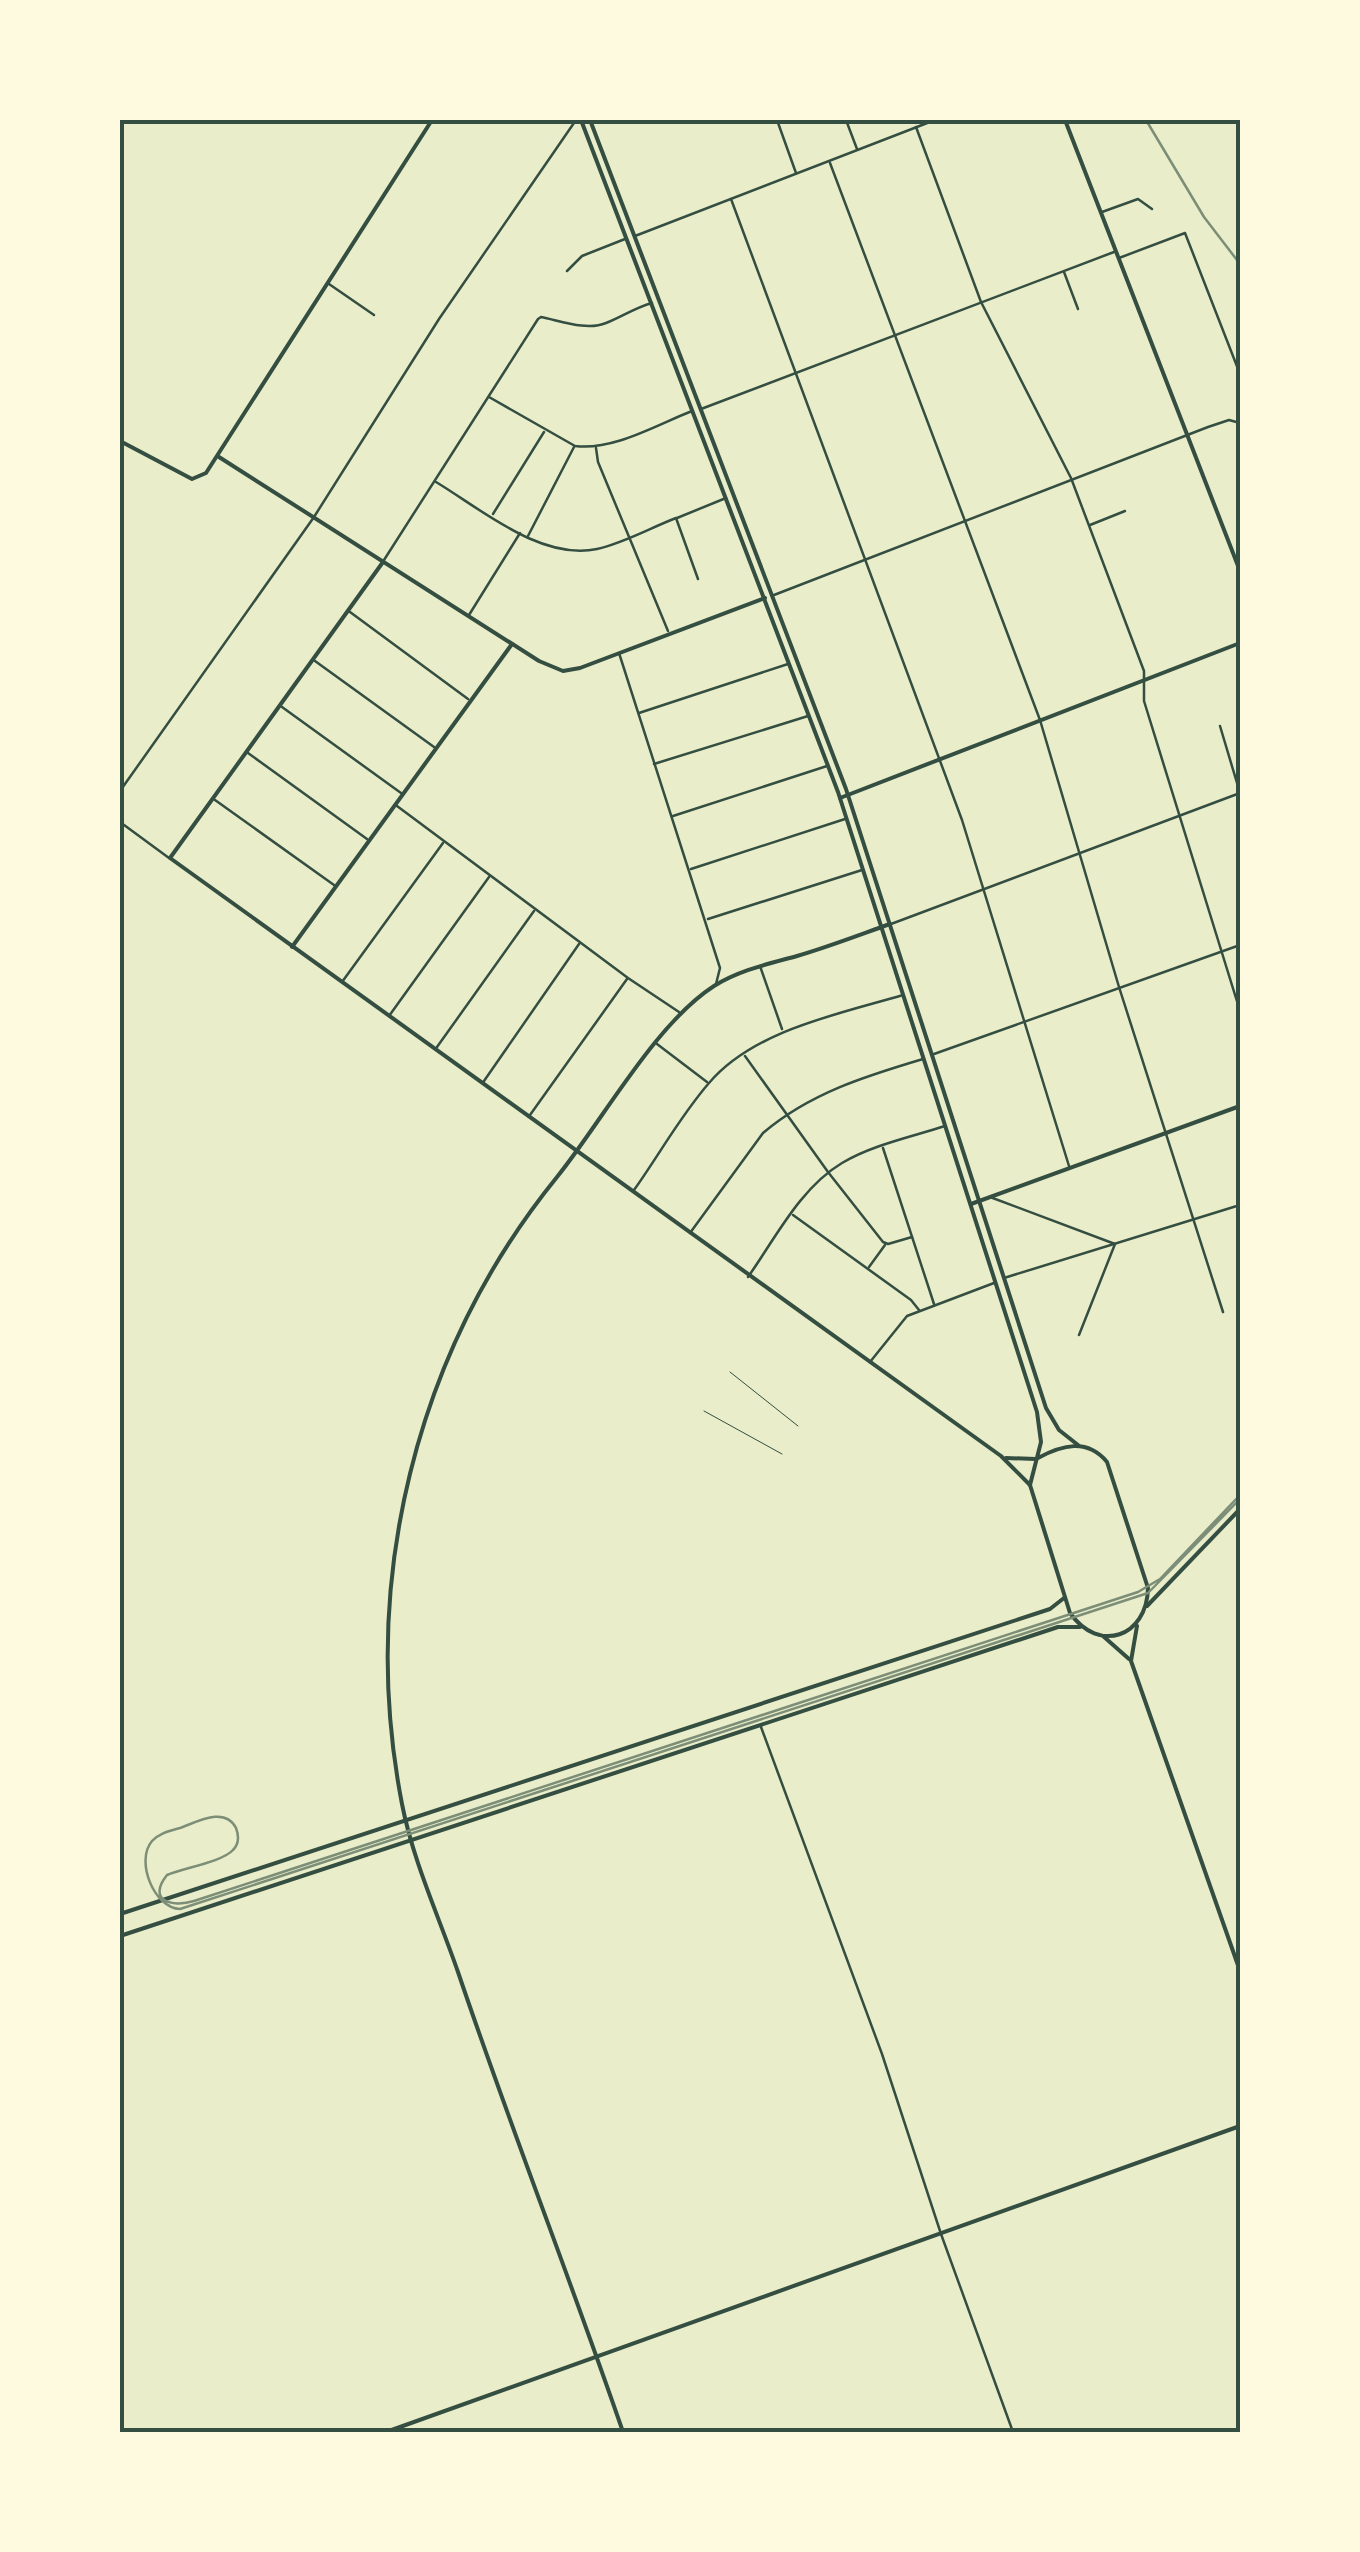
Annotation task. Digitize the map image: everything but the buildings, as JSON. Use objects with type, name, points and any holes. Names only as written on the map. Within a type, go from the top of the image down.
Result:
[{"type":"street","points":[[120,441],[192,480],[206,474],[432,120]]},
{"type":"street","points":[[579,120],[766,598],[847,818],[1037,1412],[1042,1442],[1030,1485]]},
{"type":"street","points":[[120,790],[314,517],[439,319],[579,120]]},
{"type":"street","points":[[590,120],[848,796],[1046,1408],[1059,1430],[1078,1445],[1099,1452],[1106,1462],[1143,1569],[1147,1606]]},
{"type":"street","points":[[777,120],[796,174]]},
{"type":"street","points":[[846,120],[858,150]]},
{"type":"street","points":[[634,236],[935,120]]},
{"type":"street","points":[[1065,120],[1240,571]]},
{"type":"street","points":[[916,127],[981,302],[1071,478],[1089,526],[1144,679],[1144,701],[1240,1010]]},
{"type":"street","points":[[830,163],[1040,720],[1118,987],[1223,1312]]},
{"type":"street","points":[[1100,212],[1138,198],[1152,208]]},
{"type":"street","points":[[731,200],[962,820],[1070,1167]]},
{"type":"street","points":[[1118,259],[1185,233],[1240,374]]},
{"type":"street","points":[[566,271],[582,256],[627,238]]},
{"type":"street","points":[[702,409],[1115,251]]},
{"type":"street","points":[[1064,271],[1078,308]]},
{"type":"street","points":[[328,283],[374,315]]},
{"type":"street","points":[[170,858],[383,562],[541,317],[581,326],[604,325],[630,309],[652,303]]},
{"type":"street","points":[[1230,348],[1240,345]]},
{"type":"street","points":[[488,396],[575,446],[596,447],[693,411]]},
{"type":"street","points":[[773,595],[1186,435],[1229,420],[1240,423]]},
{"type":"street","points":[[492,516],[545,430]]},
{"type":"street","points":[[528,536],[575,446]]},
{"type":"street","points":[[596,447],[598,462],[670,634]]},
{"type":"street","points":[[219,457],[539,662],[562,671],[580,668],[766,598]]},
{"type":"street","points":[[435,481],[528,536],[565,550],[594,550],[727,498]]},
{"type":"street","points":[[1089,526],[1125,511]]},
{"type":"street","points":[[676,518],[698,580]]},
{"type":"street","points":[[469,615],[521,532]]},
{"type":"street","points":[[348,612],[470,700]]},
{"type":"street","points":[[840,798],[1240,643]]},
{"type":"street","points":[[292,947],[512,644]]},
{"type":"street","points":[[618,653],[720,968],[716,985]]},
{"type":"street","points":[[314,660],[436,748]]},
{"type":"street","points":[[638,713],[790,663]]},
{"type":"street","points":[[280,706],[404,794]]},
{"type":"street","points":[[654,764],[810,716]]},
{"type":"street","points":[[624,2432],[536,2194],[406,1820],[392,1730],[389,1604],[400,1519],[435,1386],[459,1330],[531,1208],[679,1012],[716,985],[760,966],[882,927],[1240,793],[1220,726]]},
{"type":"street","points":[[247,752],[369,841]]},
{"type":"street","points":[[671,816],[828,766]]},
{"type":"street","points":[[213,799],[336,886]]},
{"type":"street","points":[[396,805],[679,1012]]},
{"type":"street","points":[[688,870],[847,818]]},
{"type":"street","points":[[120,822],[1002,1456],[1030,1485],[1064,1598],[1081,1627]]},
{"type":"street","points":[[342,982],[444,842]]},
{"type":"street","points":[[705,920],[863,870]]},
{"type":"street","points":[[389,1016],[490,876]]},
{"type":"street","points":[[435,1050],[535,910]]},
{"type":"street","points":[[482,1084],[580,943]]},
{"type":"street","points":[[932,1055],[1240,945]]},
{"type":"street","points":[[760,966],[782,1030]]},
{"type":"street","points":[[529,1118],[628,978]]},
{"type":"street","points":[[633,1193],[709,1083],[744,1055],[782,1030],[904,995]]},
{"type":"street","points":[[656,1043],[709,1083]]},
{"type":"street","points":[[744,1055],[828,1172],[886,1244]]},
{"type":"street","points":[[689,1234],[763,1133],[788,1113],[851,1081],[925,1058]]},
{"type":"street","points":[[971,1204],[1240,1106]]},
{"type":"street","points":[[748,1277],[792,1214],[828,1172],[882,1146],[946,1126]]},
{"type":"street","points":[[882,1146],[934,1304]]},
{"type":"street","points":[[989,1197],[1115,1244]]},
{"type":"street","points":[[1004,1278],[1240,1205]]},
{"type":"street","points":[[792,1214],[911,1300],[919,1310]]},
{"type":"street","points":[[868,1268],[886,1244],[912,1236]]},
{"type":"street","points":[[1078,1335],[1115,1244]]},
{"type":"street","points":[[870,1363],[898,1326],[919,1310],[995,1282]]},
{"type":"street","points":[[1002,1456],[1019,1460],[1038,1458],[1078,1445]]},
{"type":"street","points":[[1240,1510],[1147,1606],[1134,1632],[1131,1661],[1240,1971]]},
{"type":"street","points":[[120,1914],[1050,1610],[1064,1598]]},
{"type":"street","points":[[1103,1636],[1125,1632],[1142,1617]]},
{"type":"street","points":[[120,1936],[1058,1627],[1081,1627],[1103,1636],[1131,1661]]},
{"type":"street","points":[[760,1725],[882,2054],[941,2234],[1013,2432]]},
{"type":"street","points":[[386,2432],[1240,2126]]},
{"type":"lane","points":[[730,1372],[798,1426]]},
{"type":"lane","points":[[704,1412],[782,1454]]},
{"type":"tram line","points":[[1240,1495],[1160,1579],[1138,1592],[194,1901],[164,1900],[160,1891],[167,1875],[220,1858],[236,1845],[237,1831],[231,1821],[218,1817],[202,1820],[152,1841],[146,1860],[150,1882],[162,1901],[180,1909],[1148,1593],[1240,1499]]},
{"type":"railway","points":[[1146,120],[1204,217],[1240,264]]}]
